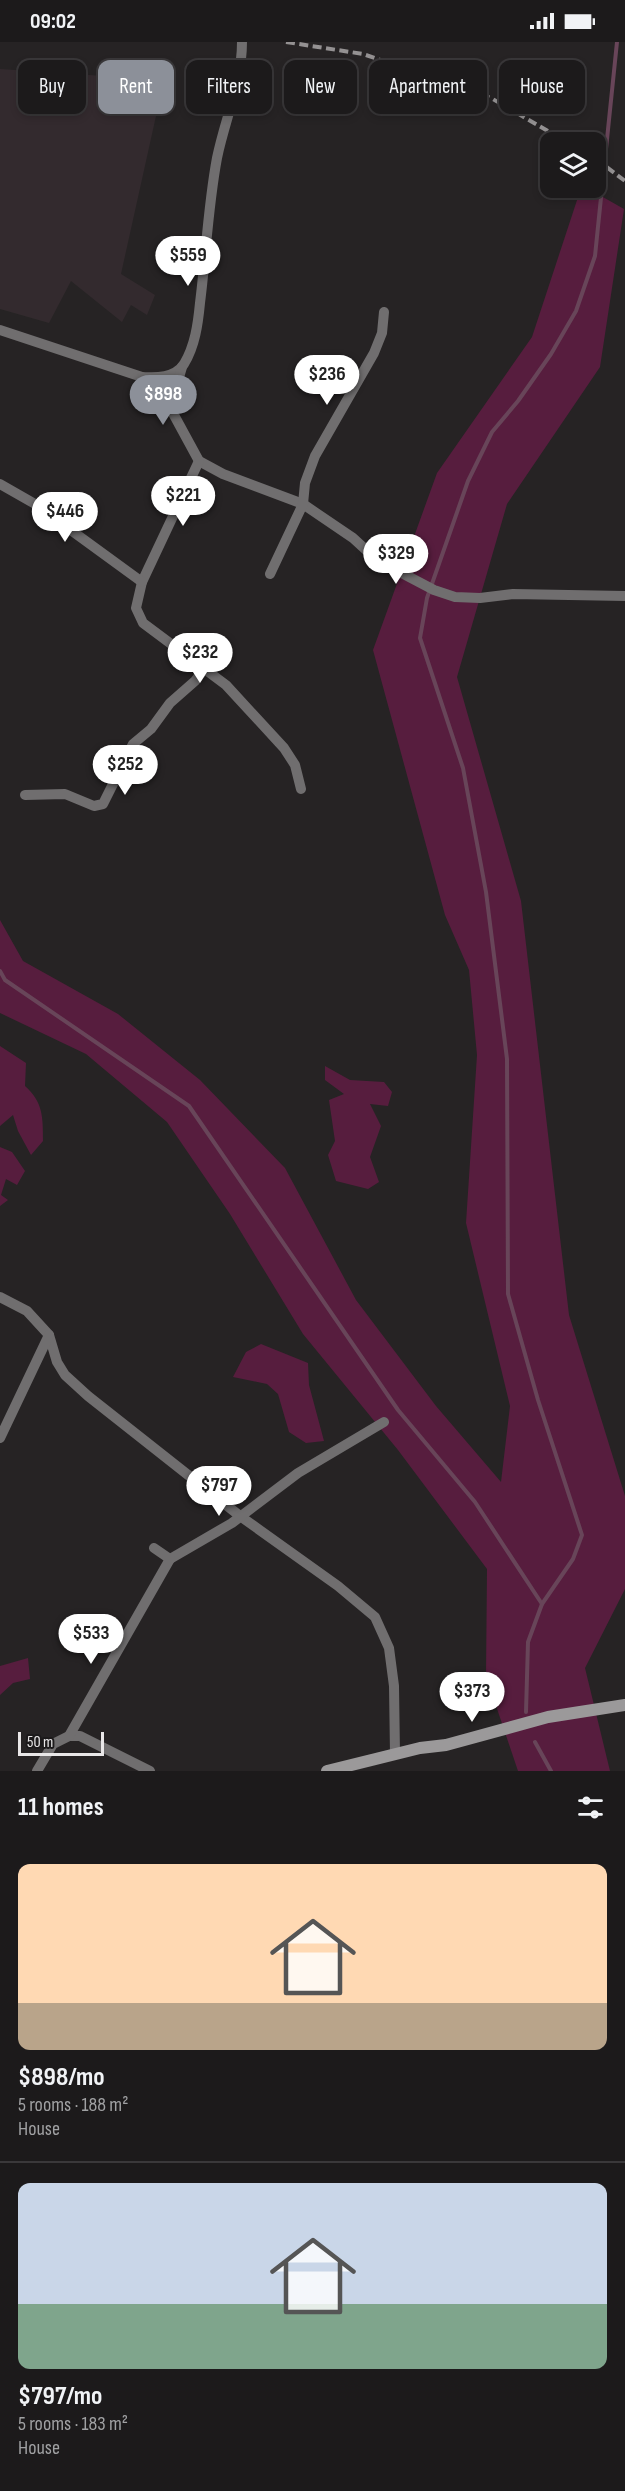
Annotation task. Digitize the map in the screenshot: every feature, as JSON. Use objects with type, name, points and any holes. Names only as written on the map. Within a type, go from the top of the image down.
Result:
[{"type":"street","points":[[174,415],[175,391],[182,367],[192,349],[198,321],[210,200],[220,147],[240,70],[242,42]]},
{"type":"street","points":[[270,574],[303,504],[305,483],[315,456],[374,353],[382,333],[384,312]]},
{"type":"street","points":[[0,330],[70,351],[142,377],[162,393],[199,461],[223,474],[303,504],[353,538],[377,560],[435,590],[455,597],[480,598],[513,594],[625,596]]},
{"type":"street","points":[[142,377],[167,376],[182,367]]},
{"type":"street","points":[[199,461],[142,582],[136,608],[143,623],[226,685],[284,748],[295,765],[301,789]]},
{"type":"street","points":[[0,484],[43,510],[142,582]]},
{"type":"street","points":[[25,795],[65,794],[94,806],[103,804],[134,744],[151,729],[170,703],[195,681],[204,669]]},
{"type":"street","points":[[0,1297],[27,1311],[49,1335],[57,1362],[65,1376],[240,1516],[338,1586],[375,1617],[388,1648],[394,1686],[395,1754]]},
{"type":"street","points":[[0,1438],[49,1335]]},
{"type":"street","points":[[69,1736],[170,1559],[240,1516],[298,1473],[384,1422]]},
{"type":"street","points":[[154,1548],[170,1559]]},
{"type":"street","points":[[327,1771],[395,1754],[446,1745],[548,1717],[625,1706]]},
{"type":"street","points":[[37,1771],[53,1744],[69,1736],[80,1737],[150,1771]]},
{"type":"shaded area","points":[[0,69],[18,70],[18,114],[86,114],[86,75],[98,76],[98,114],[156,114],[121,274],[155,295],[147,315],[131,305],[122,322],[71,281],[49,323],[0,309]]},
{"type":"shaded area","points":[[578,198],[605,198],[624,209],[600,367],[507,504],[457,677],[521,901],[569,1315],[625,1496],[625,1589],[585,1668],[610,1771],[518,1771],[486,1676],[487,1569],[398,1450],[303,1334],[230,1214],[167,1122],[86,1054],[0,1013],[0,920],[23,961],[118,1014],[200,1080],[285,1168],[356,1300],[436,1406],[501,1482],[510,1406],[466,1223],[477,1055],[469,970],[445,915],[373,650],[437,473],[532,337]]},
{"type":"shaded area","points":[[0,1046],[26,1063],[25,1086],[41,1110],[43,1141],[31,1155],[18,1131],[13,1115],[0,1126]]},
{"type":"shaded area","points":[[325,1066],[350,1080],[384,1082],[392,1092],[388,1106],[370,1104],[381,1126],[370,1157],[379,1182],[368,1189],[336,1181],[328,1155],[335,1141],[329,1100],[344,1094],[325,1080]]},
{"type":"shaded area","points":[[0,1147],[12,1152],[25,1171],[17,1185],[6,1179],[1,1195],[8,1200],[0,1206]]},
{"type":"shaded area","points":[[261,1344],[308,1363],[309,1385],[324,1441],[306,1443],[289,1432],[278,1394],[267,1384],[233,1377],[246,1352]]},
{"type":"shaded area","points":[[28,1658],[30,1679],[13,1683],[0,1695],[0,1666]]},
{"type":"waterway","points":[[526,1712],[528,1642],[542,1604],[573,1559],[582,1535],[538,1400],[508,1294],[507,1059],[486,892],[463,768],[420,638],[427,598],[468,481],[492,432],[518,401],[551,354],[576,311],[595,256],[617,42]]},
{"type":"waterway","points":[[0,971],[5,980],[189,1106],[398,1410],[475,1502],[542,1604]]},
{"type":"waterway","points":[[535,1742],[551,1771]]},
{"type":"railway","points":[[286,42],[363,54],[491,98],[550,132]]},
{"type":"railway","points":[[606,167],[625,181]]}]
